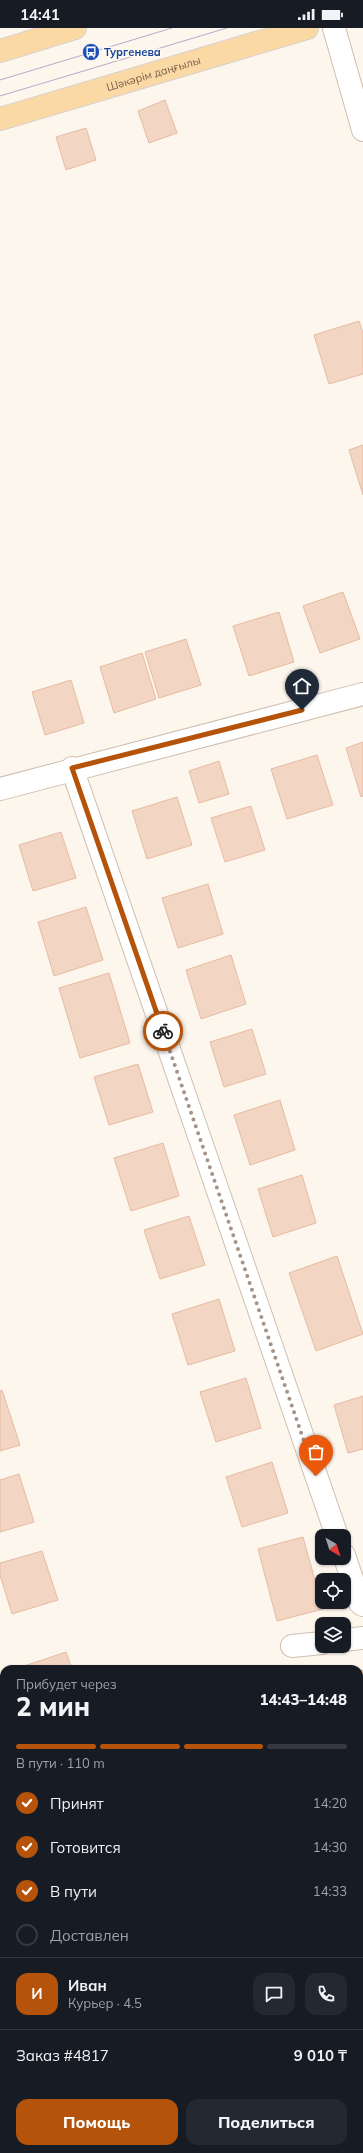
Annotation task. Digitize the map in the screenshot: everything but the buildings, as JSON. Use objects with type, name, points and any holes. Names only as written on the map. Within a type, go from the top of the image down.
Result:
[{"type":"main road","points":[[0,51],[75,28]]},
{"type":"main road","name":"Шәкәрім даңғылы","points":[[0,119],[307,28]]},
{"type":"street","points":[[334,28],[363,130]]},
{"type":"street","points":[[0,789],[72,768],[363,694]]},
{"type":"street","points":[[72,768],[335,1529]]},
{"type":"street","points":[[347,1565],[360,1603],[363,1605]]},
{"type":"street","points":[[351,1639],[363,1638]]},
{"type":"street","points":[[292,1646],[315,1644]]},
{"type":"tram line","points":[[0,80],[172,28]]},
{"type":"tram line","points":[[0,96],[227,28]]},
{"type":"way so far","points":[[163,1031],[316,1476]]},
{"type":"place","name":"Тургенева","points":[[91,52]]},
{"type":"route","points":[[163,1031],[72,768],[302,710]]}]
